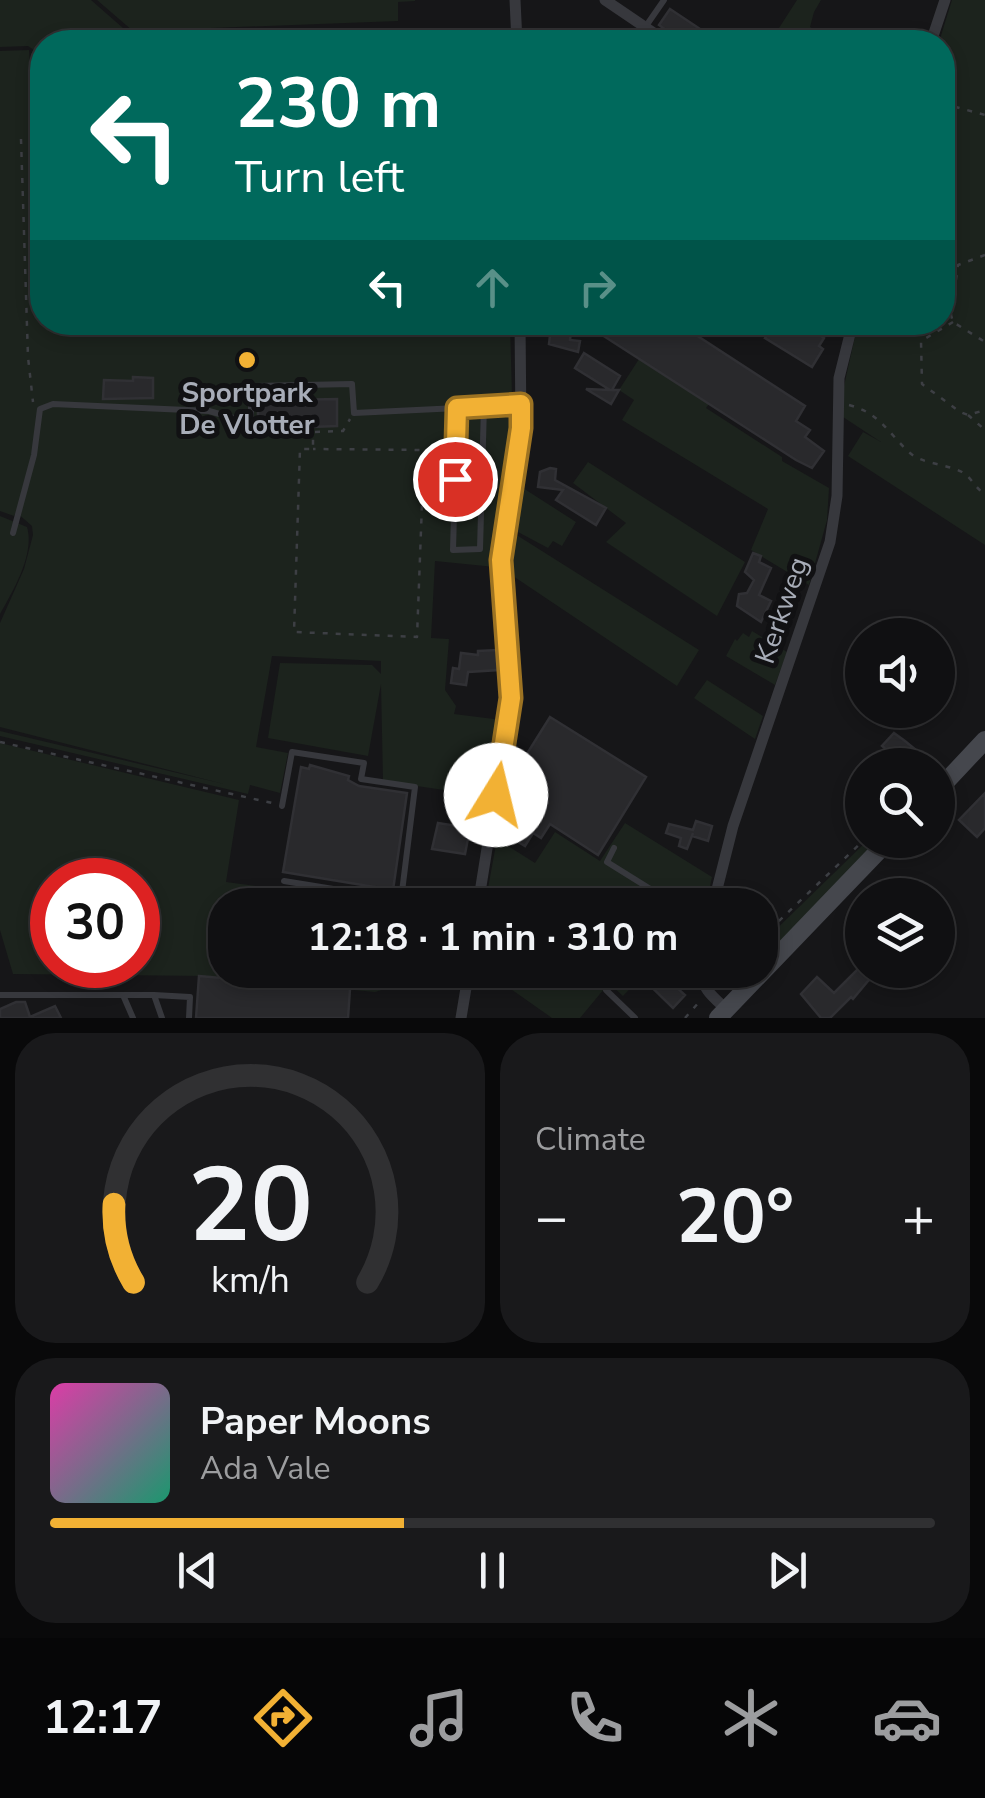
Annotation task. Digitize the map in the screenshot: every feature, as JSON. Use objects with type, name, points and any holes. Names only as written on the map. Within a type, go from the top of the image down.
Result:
[{"type":"main road","points":[[955,772],[985,740]]},
{"type":"main road","points":[[722,1014],[872,858]]},
{"type":"street","points":[[515,0],[516,30]]},
{"type":"street","points":[[605,0],[648,30]]},
{"type":"street","points":[[936,30],[945,0]]},
{"type":"street","points":[[481,888],[511,698],[501,560],[521,428],[520,335]]},
{"type":"street","name":"Kerkweg","points":[[717,888],[732,826],[830,542],[836,496],[839,378],[850,335]]},
{"type":"street","points":[[461,1018],[466,988]]},
{"type":"street","points":[[705,988],[722,1014]]},
{"type":"lane","points":[[645,28],[664,0]]},
{"type":"lane","points":[[16,524],[34,455],[39,412],[53,404],[209,411],[251,423],[252,386],[352,384],[354,413],[521,404]]},
{"type":"lane","points":[[457,408],[452,550],[480,549],[484,406]]},
{"type":"lane","points":[[282,806],[292,752],[364,762],[361,779],[415,787],[402,888]]},
{"type":"lane","points":[[614,848],[607,862],[649,888]]},
{"type":"lane","points":[[284,881],[327,888]]},
{"type":"lane","points":[[606,990],[635,1018]]},
{"type":"lane","points":[[123,995],[133,1018]]},
{"type":"lane","points":[[154,995],[162,1018]]},
{"type":"lane","points":[[0,996],[190,997],[189,1018]]},
{"type":"path","points":[[955,107],[985,115]]},
{"type":"path","points":[[21,139],[28,357],[32,399],[39,412]]},
{"type":"path","points":[[955,287],[958,266],[985,254]]},
{"type":"path","points":[[955,323],[985,342]]},
{"type":"path","points":[[931,335],[921,341],[921,379],[926,388],[985,430]]},
{"type":"path","points":[[839,402],[871,412],[914,456],[967,475],[985,494]]},
{"type":"path","points":[[968,415],[985,410]]},
{"type":"path","points":[[251,423],[277,432],[343,430],[354,413]]},
{"type":"path","points":[[313,432],[313,449]]},
{"type":"path","points":[[300,449],[313,449],[424,450],[416,637],[294,632],[300,449]]},
{"type":"path","points":[[0,742],[282,806]]},
{"type":"path","points":[[778,921],[845,858]]},
{"type":"path","points":[[685,1018],[712,988]]},
{"type":"shaded area","points":[[0,0],[91,0],[125,30],[30,30],[30,47],[0,47]]},
{"type":"shaded area","points":[[97,0],[415,0],[398,2],[398,21],[132,30]]},
{"type":"shaded area","points":[[797,0],[821,0],[810,27],[815,30],[778,30]]},
{"type":"shaded area","points":[[952,0],[985,0],[985,545],[848,456],[863,432],[881,442],[843,417],[844,386],[855,335],[955,335],[955,30],[943,30]]},
{"type":"shaded area","name":"Sportpark De Vlotter","points":[[29,50],[30,335],[510,335],[512,396],[495,398],[496,417],[514,416],[515,435],[495,567],[435,561],[431,638],[449,639],[445,690],[456,706],[454,714],[502,720],[491,797],[383,781],[381,684],[368,756],[268,738],[280,663],[372,665],[381,674],[381,661],[272,656],[256,747],[288,753],[280,793],[250,785],[248,794],[0,736],[0,731],[224,784],[0,727],[0,623],[24,569],[33,535],[32,526],[16,512],[14,516],[0,511],[0,51]]},
{"type":"shaded area","points":[[639,359],[709,404],[706,408],[782,457],[782,461],[829,488],[827,520],[809,585],[751,550],[768,509],[622,420],[634,400],[619,390]]},
{"type":"shaded area","points":[[588,462],[745,562],[717,616],[606,542],[626,523],[573,483]]},
{"type":"shaded area","points":[[523,488],[576,522],[562,546],[553,541],[548,548],[518,532]]},
{"type":"shaded area","points":[[0,516],[27,527],[29,538],[21,572],[0,614]]},
{"type":"shaded area","points":[[515,534],[699,650],[677,686],[510,574]]},
{"type":"shaded area","points":[[752,631],[787,652],[775,685],[726,656],[735,639],[743,633],[749,637]]},
{"type":"shaded area","points":[[707,680],[763,716],[755,739],[694,698]]},
{"type":"shaded area","points":[[0,743],[239,800],[226,882],[270,888],[208,888],[208,976],[160,976],[160,858],[30,858],[30,974],[13,974],[0,930]]},
{"type":"shaded area","points":[[625,823],[712,877],[710,888],[488,888],[497,839],[535,863],[555,832],[600,861]]},
{"type":"shaded area","points":[[849,858],[860,858],[778,945],[778,928]]},
{"type":"shaded area","points":[[333,988],[388,988],[375,992]]},
{"type":"shaded area","points":[[510,988],[605,988],[580,1018],[552,1018]]},
{"type":"shaded area","points":[[614,988],[631,988],[623,996]]},
{"type":"building","points":[[670,9],[702,30],[666,30],[659,25]]},
{"type":"building","points":[[550,335],[571,335],[570,340],[580,341],[578,352],[549,344]]},
{"type":"building","points":[[602,335],[696,335],[805,406],[796,421],[810,430],[805,437],[824,451],[812,468]]},
{"type":"building","points":[[820,335],[824,338],[819,346],[823,349],[812,367],[765,338]]},
{"type":"building","points":[[584,353],[620,376],[612,390],[619,390],[611,404],[586,389],[610,390],[575,368]]},
{"type":"building","points":[[133,377],[153,378],[153,398],[103,399],[104,380],[133,381]]},
{"type":"building","points":[[290,392],[290,400],[337,399],[337,426],[283,428],[283,422],[258,422],[258,393]]},
{"type":"building","points":[[556,469],[555,480],[606,508],[596,525],[556,500],[563,490],[538,487],[540,472]]},
{"type":"building","points":[[753,553],[761,556],[759,562],[771,568],[759,595],[771,601],[761,622],[737,606],[739,594],[747,593],[754,580],[745,572]]},
{"type":"building","points":[[498,650],[499,670],[468,672],[466,685],[451,683],[453,668],[459,669],[461,653],[478,655],[478,651]]},
{"type":"building","points":[[550,717],[646,777],[598,855],[550,824],[541,838],[533,833],[525,846],[510,837],[527,810],[516,803],[537,769],[523,760]]},
{"type":"building","points":[[894,733],[913,748],[884,748],[882,746]]},
{"type":"building","points":[[310,765],[349,776],[348,780],[359,786],[407,793],[393,888],[283,872],[301,767],[309,769]]},
{"type":"building","points":[[985,793],[985,828],[977,837],[959,820]]},
{"type":"building","points":[[696,821],[712,826],[708,841],[692,836],[693,833],[687,849],[679,846],[681,838],[666,833],[669,824],[693,830]]},
{"type":"building","points":[[438,823],[470,828],[465,854],[432,849]]},
{"type":"building","points":[[199,976],[208,977],[208,988],[350,989],[348,1018],[196,1018]]},
{"type":"building","points":[[817,977],[834,993],[845,982],[845,988],[862,988],[830,1018],[821,1018],[801,994]]},
{"type":"building","points":[[652,988],[677,988],[685,995],[673,1008]]},
{"type":"building","points":[[25,1002],[30,1017],[55,1006],[61,1018],[0,1018],[0,1009]]},
{"type":"place","name":"Sportpark De Vlotter","points":[[247,360]]},
{"type":"route","points":[[455,479],[457,408],[521,404],[521,428],[501,560],[511,698],[496,795]]}]
